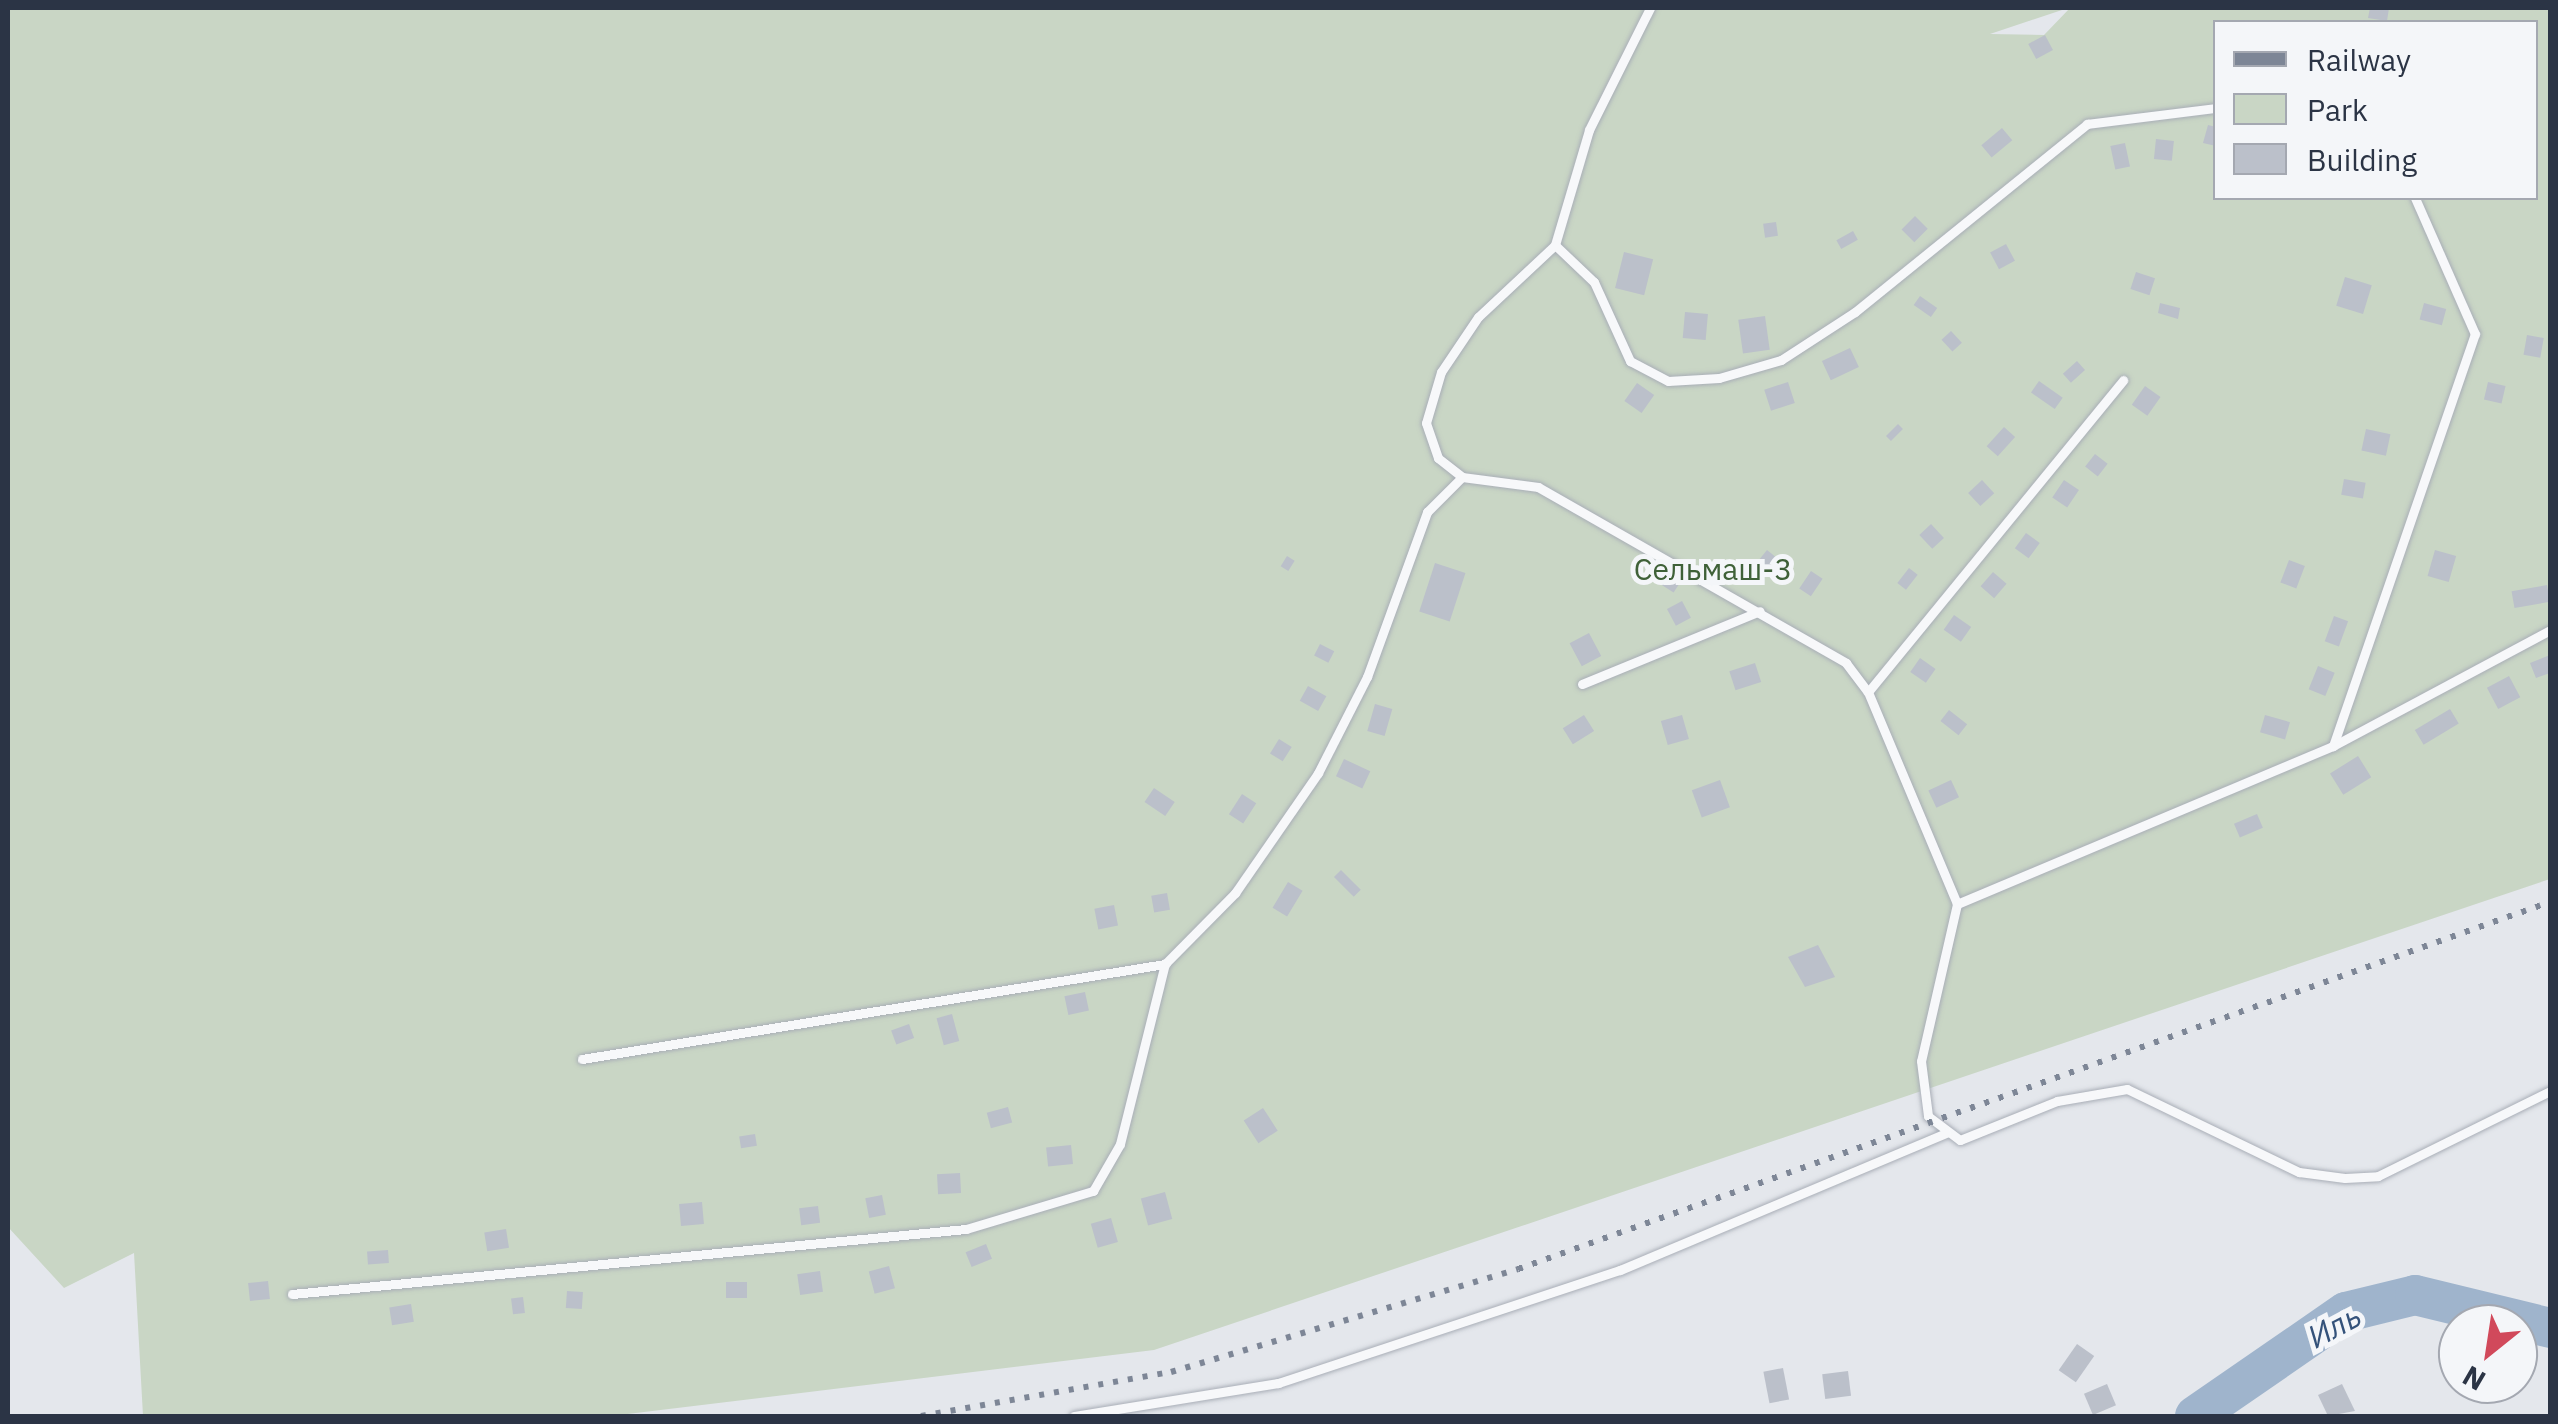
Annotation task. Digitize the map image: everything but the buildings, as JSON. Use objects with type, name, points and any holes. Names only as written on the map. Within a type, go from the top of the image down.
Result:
[{"type":"lane","points":[[1650,8],[1588,130],[1554,244],[1478,317],[1441,372],[1426,423],[1438,458],[1462,476],[1538,487],[1760,610],[1846,663],[1868,692],[1957,904],[1918,1086],[1946,1133],[1960,1140],[2056,1101],[2127,1089],[2299,1172],[2345,1178],[2378,1176],[2550,1091]]},
{"type":"lane","points":[[1554,244],[1594,282],[1630,361],[1668,382],[1720,378],[1781,360],[1855,312],[2087,124],[2213,108]]},
{"type":"lane","points":[[2333,746],[2475,334],[2416,200]]},
{"type":"lane","points":[[1868,692],[2124,380]]},
{"type":"lane","points":[[292,1294],[966,1229],[1093,1190],[1120,1144],[1165,964],[1235,893],[1318,773],[1367,677],[1427,512],[1462,476]]},
{"type":"lane","points":[[1582,684],[1760,610]]},
{"type":"lane","points":[[1957,904],[2333,746],[2550,630]]},
{"type":"lane","points":[[582,1059],[1165,964]]},
{"type":"lane","points":[[1074,1416],[1278,1383],[1620,1270],[1946,1133]]},
{"type":"green space","name":"Сельмаш-3","points":[[8,8],[2068,8],[1990,34],[2044,35],[2070,8],[2550,8],[2550,879],[1154,1350],[611,1416],[143,1416],[134,1253],[64,1288],[8,1227]]},
{"type":"waterway","name":"Иль","points":[[2195,1416],[2346,1312],[2415,1295],[2550,1328]]},
{"type":"railway","points":[[921,1416],[1171,1372],[1518,1269],[2550,902]]}]
